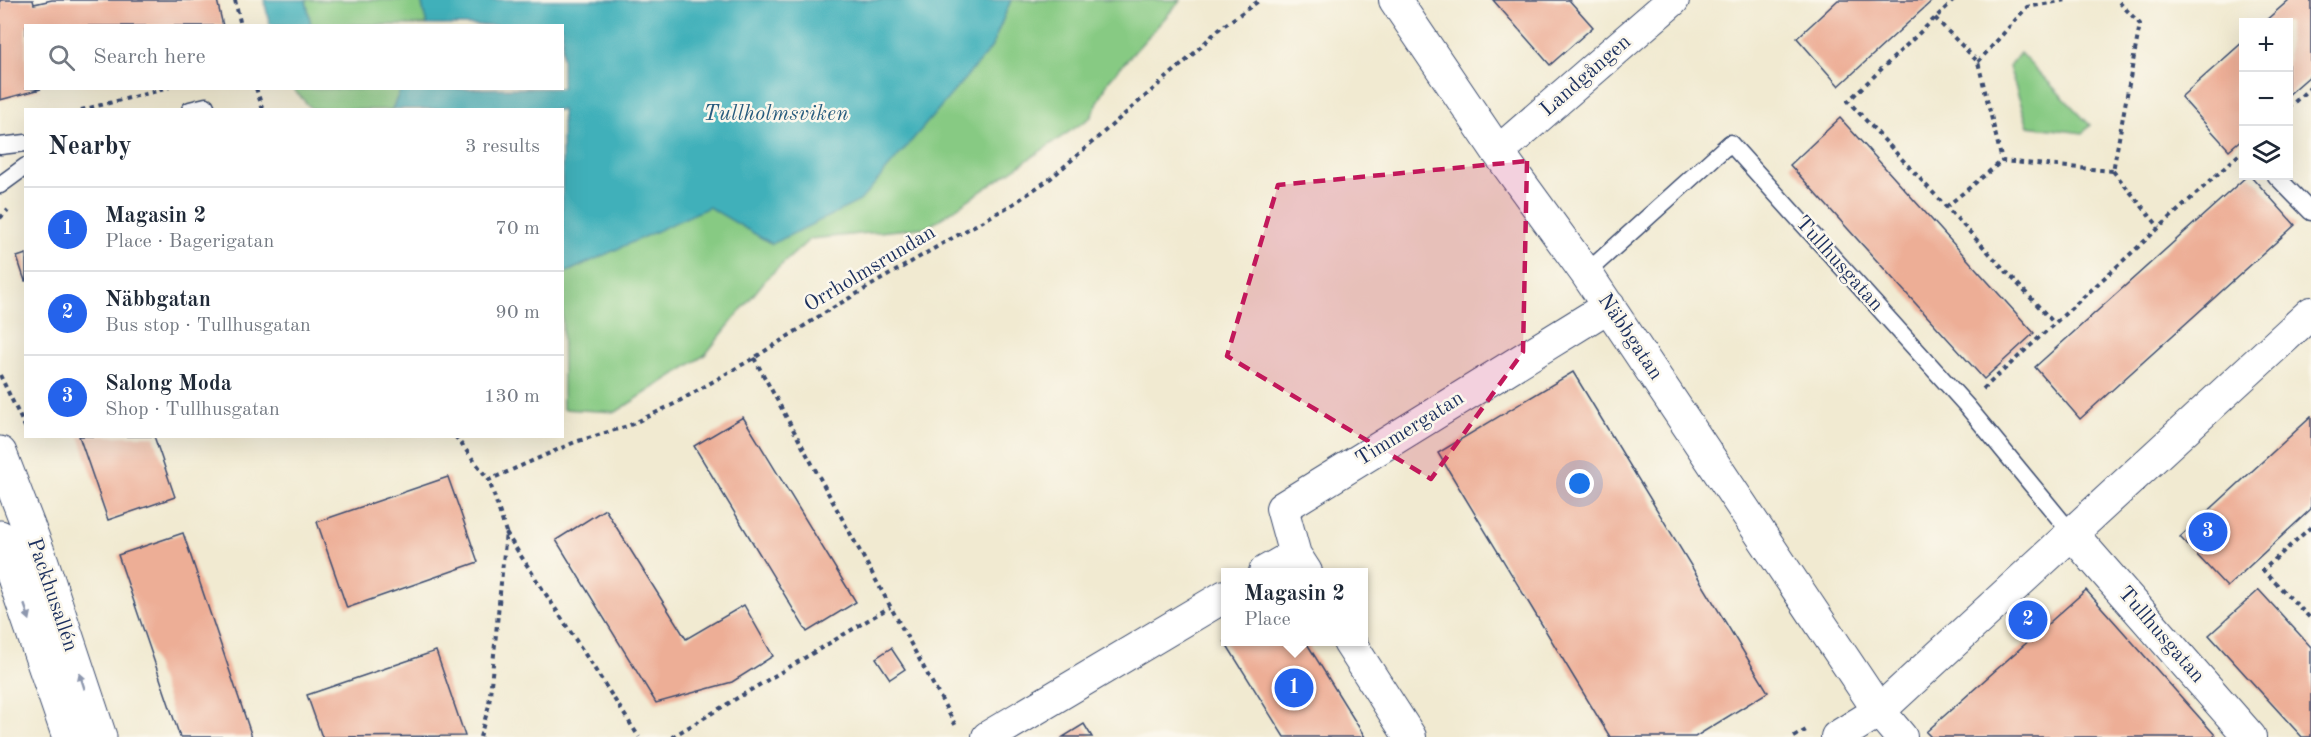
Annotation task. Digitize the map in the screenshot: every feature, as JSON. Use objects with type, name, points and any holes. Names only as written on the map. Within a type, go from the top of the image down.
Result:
[{"type":"street","name":"Näbbgatan","points":[[1395,0],[1498,152],[1609,306],[1879,711],[1901,737]]},
{"type":"street","name":"Landgången","points":[[1498,152],[1673,0]]},
{"type":"street","name":"Timmergatan","points":[[1284,568],[1300,564],[1282,508],[1609,306]]},
{"type":"street","points":[[1837,737],[1879,711],[2311,313]]},
{"type":"street","name":"Packhusallén","points":[[0,453],[42,562],[100,737]]},
{"type":"street","name":"Tullhusgatan","points":[[2072,534],[2250,737]]},
{"type":"street","name":"Packhusallén","points":[[0,537],[69,737]]},
{"type":"street","points":[[988,737],[1221,598]]},
{"type":"street","points":[[1353,646],[1410,737]]},
{"type":"lane","points":[[0,146],[24,143]]},
{"type":"lane","name":"Tullhusgatan","points":[[1586,273],[1730,143],[1966,405],[2072,534]]},
{"type":"lane","points":[[0,185],[24,167]]},
{"type":"lane","points":[[2280,180],[2311,212]]},
{"type":"path","points":[[235,0],[241,24]]},
{"type":"path","name":"Orrholmsrundan","points":[[489,480],[575,442],[627,426],[674,404],[829,310],[1013,204],[1050,178],[1188,59],[1219,29],[1260,0]]},
{"type":"path","points":[[1954,0],[1848,101],[2054,323]]},
{"type":"path","points":[[1978,62],[2027,7],[2067,0]]},
{"type":"path","points":[[2113,171],[2140,24],[2117,0]]},
{"type":"path","points":[[1935,18],[1978,62],[2002,161]]},
{"type":"path","points":[[2293,104],[2311,87]]},
{"type":"path","points":[[89,108],[161,90]]},
{"type":"path","points":[[257,90],[262,108]]},
{"type":"path","points":[[1966,405],[2239,155]]},
{"type":"path","points":[[1946,207],[2002,161],[2113,171],[2159,227]]},
{"type":"path","points":[[753,358],[962,737]]},
{"type":"path","points":[[0,375],[24,425]]},
{"type":"path","points":[[456,438],[489,480],[506,532],[639,737]]},
{"type":"path","points":[[2311,526],[2263,570],[2311,619]]},
{"type":"path","points":[[480,737],[489,705],[506,532]]},
{"type":"path","points":[[672,737],[890,607]]},
{"type":"highlighted area","points":[[1527,161],[1523,352],[1431,479],[1227,356],[1278,185]]},
{"type":"green space","points":[[306,0],[421,0],[427,24],[311,24]]},
{"type":"green space","points":[[1011,0],[1181,0],[1109,80],[1091,117],[928,227],[810,239],[767,278],[705,355],[616,412],[564,409],[564,271],[709,206],[772,244],[991,48]]},
{"type":"green space","points":[[2020,53],[2090,125],[2083,133],[2028,126],[2009,67]]},
{"type":"green space","points":[[294,90],[401,90],[393,108],[311,108]]},
{"type":"water","points":[[264,0],[306,0],[311,24],[270,24]]},
{"type":"water","name":"Tullholmsviken","points":[[421,0],[1011,0],[991,48],[860,201],[772,244],[709,207],[567,272],[564,271],[564,108],[392,108],[401,90],[564,90],[564,24],[427,24]]},
{"type":"building","points":[[0,0],[33,0],[34,4],[52,0],[217,0],[223,24],[24,24],[24,90],[37,90],[0,100]]},
{"type":"building","points":[[1493,0],[1569,0],[1593,27],[1550,65]]},
{"type":"building","points":[[1838,0],[1933,0],[1839,86],[1797,38]]},
{"type":"building","points":[[2289,0],[2311,0],[2311,75],[2293,91],[2293,18],[2269,18]]},
{"type":"building","points":[[2239,45],[2239,141],[2229,150],[2181,97]]},
{"type":"building","points":[[1840,118],[2034,333],[1984,379],[1790,165]]},
{"type":"building","points":[[2243,180],[2255,180],[2295,225],[2080,419],[2035,367]]},
{"type":"building","points":[[24,255],[24,278],[17,257]]},
{"type":"building","points":[[1573,372],[1768,692],[1695,737],[1610,737],[1438,453]]},
{"type":"building","points":[[743,417],[856,602],[807,632],[694,446]]},
{"type":"building","points":[[2311,417],[2311,509],[2227,587],[2180,537]]},
{"type":"building","points":[[80,438],[155,438],[175,497],[108,520]]},
{"type":"building","points":[[448,477],[478,562],[347,608],[317,522]]},
{"type":"building","points":[[605,509],[686,639],[744,605],[773,656],[732,682],[656,703],[556,540]]},
{"type":"building","points":[[183,533],[252,737],[180,737],[118,555]]},
{"type":"building","points":[[2086,590],[2215,735],[2213,737],[1931,737],[1926,732]]},
{"type":"building","points":[[2259,590],[2311,647],[2311,737],[2302,737],[2209,635]]},
{"type":"building","points":[[1227,646],[1308,646],[1365,737],[1284,737]]},
{"type":"building","points":[[891,648],[905,669],[890,679],[876,658]]},
{"type":"building","points":[[436,651],[465,736],[322,737],[307,695]]},
{"type":"building","points":[[1084,724],[1092,737],[1063,737]]},
{"type":"place","name":"Salong Moda","points":[[2208,532]]},
{"type":"place","name":"Näbbgatan","points":[[2028,620]]},
{"type":"place","name":"Magasin 2","points":[[1294,688]]}]
